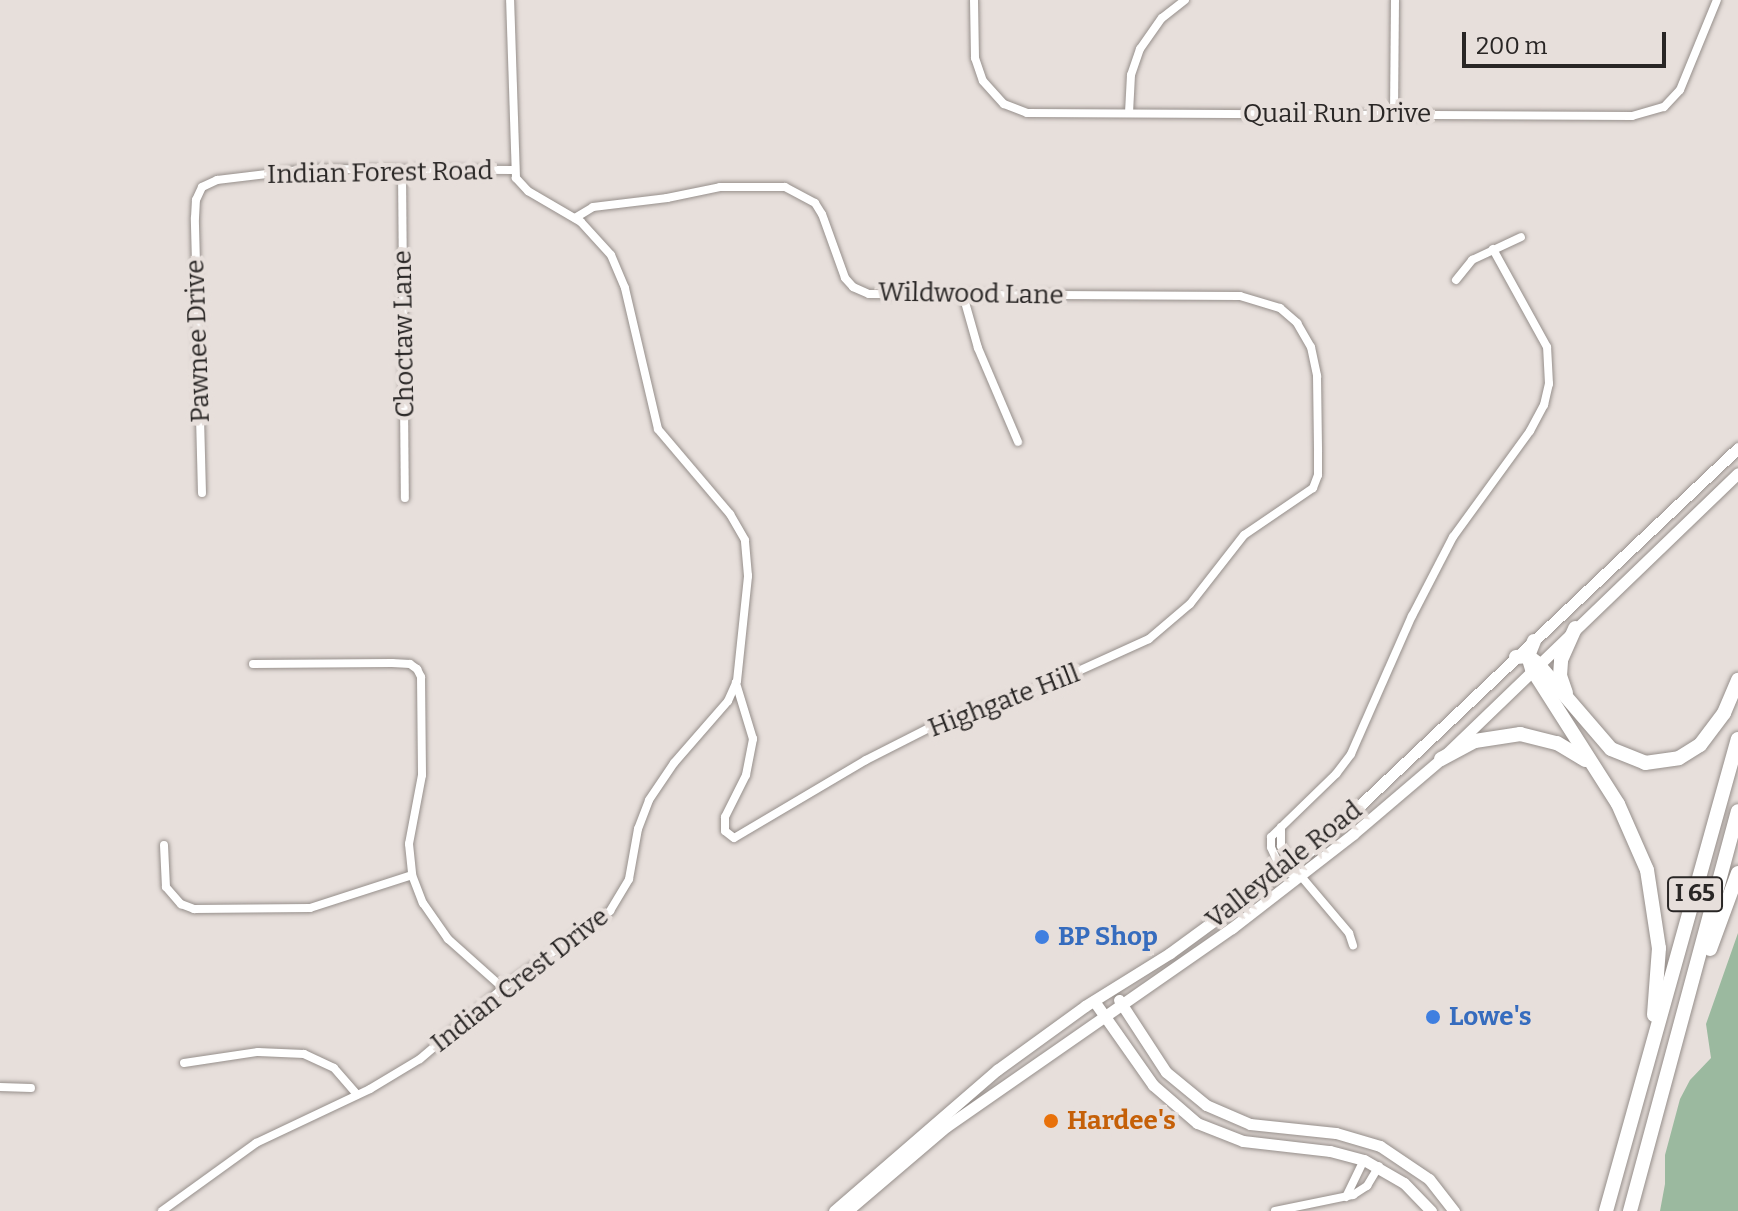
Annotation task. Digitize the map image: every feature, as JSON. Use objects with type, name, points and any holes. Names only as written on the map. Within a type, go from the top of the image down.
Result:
[{"type":"highway","points":[[1569,700],[1561,684],[1561,660],[1575,628]]},
{"type":"highway","points":[[1534,641],[1528,661],[1628,823],[1652,892],[1659,961],[1651,1048]]},
{"type":"highway","points":[[1528,661],[1569,700],[1611,749],[1634,761],[1656,763],[1690,752],[1708,736],[1724,713],[1738,680]]},
{"type":"highway","points":[[1441,759],[1475,741],[1520,734],[1564,746],[1595,768]]},
{"type":"highway","name":"I 65","points":[[1606,1211],[1738,739]]},
{"type":"highway","name":"I 65","points":[[1630,1211],[1738,811]]},
{"type":"highway","points":[[1687,1005],[1738,873]]},
{"type":"main road","points":[[1534,641],[1738,448]]},
{"type":"main road","name":"Valleydale Road","points":[[834,1211],[978,1084],[1319,844],[1528,661],[1575,628],[1738,473]]},
{"type":"main road","name":"Valleydale Road","points":[[847,1211],[947,1126],[1300,875],[1441,759],[1528,661]]},
{"type":"main road","points":[[1114,989],[1166,1072],[1194,1098],[1250,1124],[1336,1133],[1380,1146],[1429,1179],[1454,1211]]},
{"type":"main road","points":[[1094,1001],[1153,1085],[1197,1123],[1243,1141],[1330,1151],[1372,1164],[1404,1183],[1431,1211]]},
{"type":"main road","points":[[1372,1164],[1380,1146]]},
{"type":"street","points":[[510,0],[514,170]]},
{"type":"street","name":"Quail Run Drive","points":[[974,0],[975,58],[979,74],[987,88],[1004,104],[1032,114],[1632,116],[1654,111],[1680,90],[1717,0]]},
{"type":"street","points":[[1129,113],[1131,75],[1140,49],[1162,18],[1185,0]]},
{"type":"street","points":[[1394,114],[1395,0]]},
{"type":"street","name":"Indian Forest Road","points":[[201,189],[217,180],[338,168],[514,170]]},
{"type":"street","name":"Choctaw Lane","points":[[402,170],[405,498]]},
{"type":"street","name":"Indian Crest Drive","points":[[162,1211],[256,1143],[357,1094],[433,1050],[503,988],[614,906],[629,879],[638,829],[649,800],[674,763],[728,701],[736,683],[748,576],[745,540],[730,514],[661,434],[650,406],[630,308],[616,265],[599,239],[575,218],[528,191],[514,170]]},
{"type":"street","name":"Wildwood Lane","points":[[575,218],[593,207],[667,198],[720,187],[785,187],[805,195],[819,209],[841,271],[853,287],[876,295],[1240,296],[1261,299],[1291,316],[1306,335],[1314,355],[1317,399]]},
{"type":"street","name":"Pawnee Drive","points":[[201,189],[195,218],[202,493]]},
{"type":"street","points":[[1456,280],[1472,260],[1521,237]]},
{"type":"street","points":[[1300,875],[1282,872],[1270,842],[1281,827],[1336,774],[1351,754],[1412,616],[1453,537],[1530,431],[1544,405],[1550,372],[1547,347],[1493,249]]},
{"type":"street","points":[[963,295],[978,348],[1018,442]]},
{"type":"street","name":"Highgate Hill","points":[[736,683],[753,739],[749,765],[725,817],[725,831],[734,838],[866,760],[939,723],[1041,688],[1157,635],[1190,604],[1244,535],[1313,488],[1318,475],[1317,399]]},
{"type":"street","points":[[253,664],[392,663],[410,664],[417,669],[421,677],[422,775],[409,844],[412,875],[423,903],[448,939],[503,988]]},
{"type":"street","points":[[1281,827],[1281,846],[1300,875],[1349,933],[1353,945]]},
{"type":"street","points":[[164,845],[166,887],[181,904],[194,909],[310,908],[412,875]]},
{"type":"street","points":[[184,1063],[258,1052],[304,1054],[334,1068],[357,1094]]},
{"type":"street","points":[[0,1087],[31,1088]]},
{"type":"street","points":[[1345,1197],[1372,1164]]},
{"type":"street","points":[[1275,1211],[1345,1197],[1367,1186],[1372,1164]]},
{"type":"green space","points":[[1738,933],[1738,1211],[1660,1211],[1665,1184],[1665,1155],[1680,1099],[1690,1080],[1711,1058],[1706,1024]]},
{"type":"place","name":"BP Shop","points":[[1042,937]]},
{"type":"place","name":"Lowe's","points":[[1433,1017]]},
{"type":"place","name":"Hardee's","points":[[1051,1121]]}]
